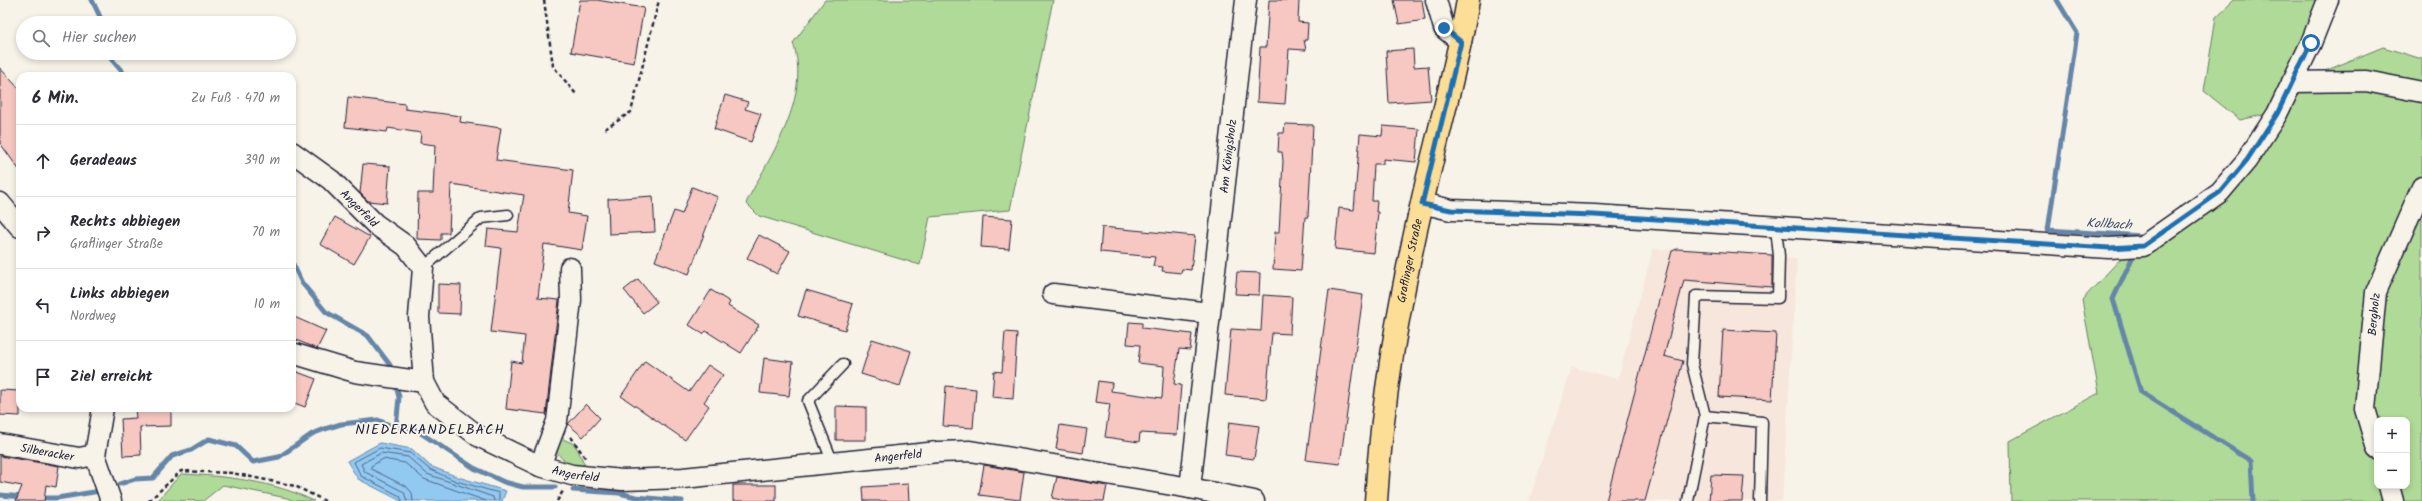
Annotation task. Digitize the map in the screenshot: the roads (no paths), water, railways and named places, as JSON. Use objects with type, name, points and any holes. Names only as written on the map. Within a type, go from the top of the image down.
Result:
[{"type":"main road","name":"Graflinger Straße","points":[[1376,501],[1380,437],[1390,356],[1422,204],[1461,42],[1468,0]]},
{"type":"street","name":"Am Königsholz","points":[[1190,488],[1246,0]]},
{"type":"street","points":[[1436,0],[1444,28],[1461,42]]},
{"type":"street","points":[[1422,204],[1451,210],[1594,215],[1776,228],[2137,247],[2220,192],[2247,160],[2277,114],[2328,0]]},
{"type":"street","points":[[2292,82],[2366,81],[2422,92]]},
{"type":"street","name":"Angerfeld","points":[[296,155],[331,180],[375,224],[406,246],[423,268]]},
{"type":"street","name":"Bergholz","points":[[2374,439],[2365,410],[2376,292],[2422,187]]},
{"type":"street","points":[[0,203],[16,222]]},
{"type":"street","points":[[296,354],[355,372],[424,382],[419,317],[423,268]]},
{"type":"street","name":"Angerfeld","points":[[540,466],[555,425],[571,300],[570,268]]},
{"type":"street","points":[[1053,294],[1209,313]]},
{"type":"street","name":"Angerfeld","points":[[424,382],[435,403],[478,436],[540,466],[572,475],[622,480],[683,478],[938,452],[970,451],[1190,488],[1254,501]]},
{"type":"street","points":[[102,412],[95,455],[111,501]]},
{"type":"street","name":"Silberacker","points":[[0,444],[79,458],[95,455]]},
{"type":"street","points":[[2390,489],[2393,501]]},
{"type":"lane","points":[[423,268],[481,218],[508,215]]},
{"type":"lane","points":[[1688,501],[1705,416],[1692,364],[1696,296],[1778,298],[1779,256],[1776,228]]},
{"type":"lane","points":[[833,463],[808,401],[843,364]]},
{"type":"lane","points":[[1705,416],[1762,422],[1760,501]]},
{"type":"water","points":[[380,443],[412,449],[430,466],[458,477],[506,491],[502,501],[401,501],[358,479],[347,461]]},
{"type":"waterway","points":[[92,0],[100,16]]},
{"type":"waterway","name":"Kollbach","points":[[2057,0],[2077,33],[2048,230],[2142,236],[2140,241]]},
{"type":"waterway","points":[[113,60],[123,72]]},
{"type":"waterway","name":"Kollbach","points":[[2135,252],[2113,299],[2141,392],[2251,461],[2253,501]]},
{"type":"waterway","points":[[296,270],[302,283],[326,312],[368,336],[390,365],[392,373]]},
{"type":"waterway","points":[[395,382],[399,397],[396,428]]},
{"type":"waterway","points":[[120,484],[135,479],[153,478],[172,456],[191,450],[209,439],[236,446],[253,462],[279,457],[312,434],[325,429],[341,424],[378,420],[396,428],[413,428],[474,468],[504,482],[523,487],[555,487]]},
{"type":"waterway","points":[[573,490],[619,493],[636,497],[682,501]]},
{"type":"waterway","points":[[39,498],[57,498],[100,491]]},
{"type":"waterway","points":[[0,495],[23,497]]},
{"type":"district","name":"NIEDERKANDELBACH","points":[[430,429]]}]
